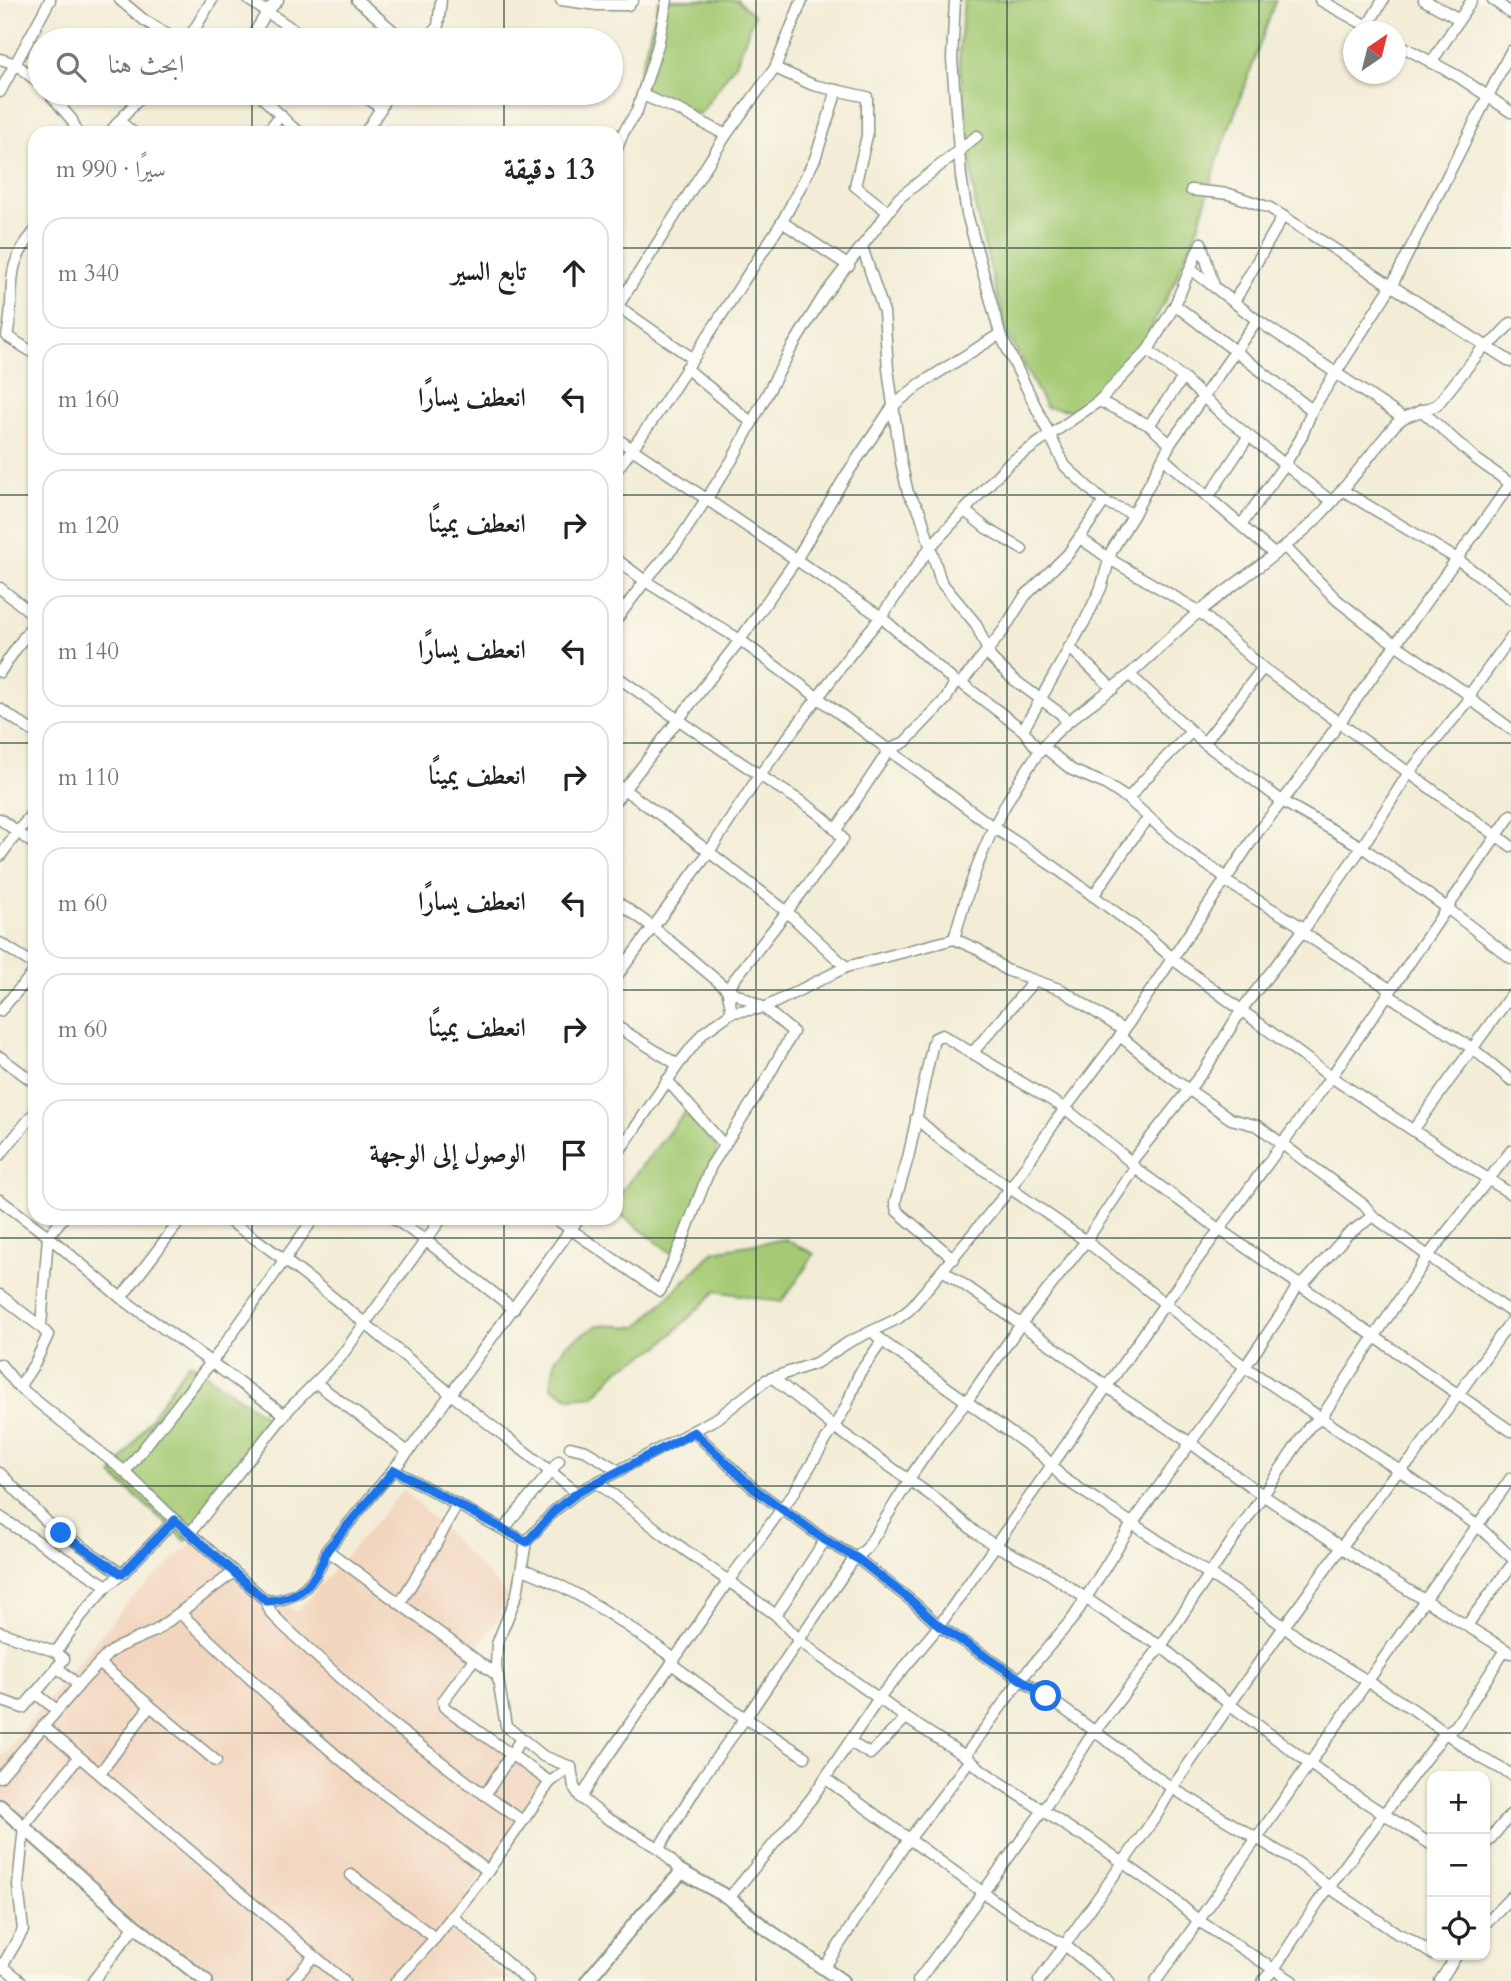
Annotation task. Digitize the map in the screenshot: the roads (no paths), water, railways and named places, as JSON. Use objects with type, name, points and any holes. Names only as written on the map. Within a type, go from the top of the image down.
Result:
[{"type":"street","points":[[35,28],[50,0]]},
{"type":"street","points":[[120,0],[157,28]]},
{"type":"street","points":[[195,28],[212,0]]},
{"type":"street","points":[[249,0],[291,28]]},
{"type":"street","points":[[257,28],[278,0]]},
{"type":"street","points":[[357,0],[390,28]]},
{"type":"street","points":[[436,28],[441,0]]},
{"type":"street","points":[[561,0],[597,5],[628,5],[633,0]]},
{"type":"street","points":[[623,133],[637,111],[658,45],[667,0]]},
{"type":"street","points":[[623,298],[726,135],[775,68],[802,0]]},
{"type":"street","points":[[955,0],[952,59],[961,176],[967,214],[1000,334],[1065,467],[1104,502],[1134,514]]},
{"type":"street","points":[[1320,0],[1360,21]]},
{"type":"street","points":[[1370,21],[1383,0]]},
{"type":"street","points":[[1424,0],[1459,19]]},
{"type":"street","points":[[1431,63],[1472,0]]},
{"type":"street","points":[[1493,0],[1511,13]]},
{"type":"street","points":[[0,92],[28,41]]},
{"type":"street","points":[[1406,49],[1489,95],[1511,112]]},
{"type":"street","points":[[1241,524],[1285,464],[1301,438],[1312,410],[1392,285],[1511,51]]},
{"type":"street","points":[[0,59],[16,64],[28,73]]},
{"type":"street","points":[[775,68],[813,85],[865,95],[868,99],[867,136],[855,186],[888,212]]},
{"type":"street","points":[[623,461],[782,222],[815,159],[836,90]]},
{"type":"street","points":[[642,95],[681,111],[726,135]]},
{"type":"street","points":[[60,105],[74,126]]},
{"type":"street","points":[[115,126],[132,105]]},
{"type":"street","points":[[271,105],[290,126]]},
{"type":"street","points":[[377,105],[381,108]]},
{"type":"street","points":[[369,126],[382,105]]},
{"type":"street","points":[[272,126],[281,115]]},
{"type":"street","points":[[119,121],[125,126]]},
{"type":"street","points":[[623,611],[678,542],[707,500],[732,460],[797,338],[823,297],[904,193],[976,136]]},
{"type":"street","points":[[1191,190],[1229,194],[1253,201],[1283,216],[1511,362]]},
{"type":"street","points":[[1234,302],[1283,216]]},
{"type":"street","points":[[782,222],[849,266]]},
{"type":"street","points":[[28,236],[10,257],[2,279],[11,317],[7,336],[28,350]]},
{"type":"street","points":[[623,968],[709,852],[759,776],[881,617],[931,546],[1008,464],[1099,401],[1148,349],[1175,305],[1201,243],[1214,287]]},
{"type":"street","points":[[862,247],[884,312],[893,406],[908,493],[919,512],[941,582],[976,624],[991,657],[1039,700],[1061,713],[1067,722]]},
{"type":"street","points":[[1191,269],[1257,320],[1403,418]]},
{"type":"street","points":[[1175,305],[1236,349],[1312,410]]},
{"type":"street","points":[[623,311],[692,358]]},
{"type":"street","points":[[1023,730],[1095,601],[1111,560],[1112,550],[1170,444],[1257,320]]},
{"type":"street","points":[[954,939],[970,883],[993,827],[1042,749],[1067,722],[1130,675],[1199,611],[1285,547],[1332,502],[1403,418],[1437,405],[1486,345],[1495,340],[1511,323]]},
{"type":"street","points":[[623,784],[678,720],[740,640],[796,561],[845,477],[893,406],[920,384],[1000,334]]},
{"type":"street","points":[[1148,349],[1248,437],[1332,502]]},
{"type":"street","points":[[687,368],[752,423]]},
{"type":"street","points":[[1149,425],[1183,378]]},
{"type":"street","points":[[1099,401],[1149,425],[1170,444]]},
{"type":"street","points":[[572,1767],[543,1756],[509,1730],[504,1721],[496,1656],[501,1630],[517,1594],[527,1542],[555,1510],[577,1493],[694,1432],[741,1402],[766,1380],[816,1363],[849,1342],[897,1319],[909,1310],[954,1259],[1010,1189],[1225,881],[1511,483],[1476,459],[1421,410]]},
{"type":"street","points":[[1209,496],[1248,437]]},
{"type":"street","points":[[623,443],[881,617],[958,682],[1023,730],[1042,749],[1072,770],[1105,784],[1128,799],[1188,852],[1221,874],[1225,881],[1299,925],[1302,932],[1472,1048],[1511,1080]]},
{"type":"street","points":[[1164,458],[1274,554]]},
{"type":"street","points":[[1342,490],[1457,559],[1511,599]]},
{"type":"street","points":[[836,830],[889,750],[905,742],[946,699],[1003,631],[1026,596],[1068,554],[1104,502]]},
{"type":"street","points":[[965,511],[986,528],[1023,549]]},
{"type":"street","points":[[1080,538],[1111,560],[1199,611],[1263,668],[1511,846]]},
{"type":"street","points":[[1285,547],[1337,600],[1465,692],[1470,699],[1511,729]]},
{"type":"street","points":[[623,564],[740,640],[993,827],[1056,867],[1331,1077],[1511,1194]]},
{"type":"street","points":[[0,588],[28,613]]},
{"type":"street","points":[[0,672],[28,630]]},
{"type":"street","points":[[659,1848],[704,1775],[851,1563],[858,1559],[938,1437],[1086,1241],[1133,1165],[1206,1068],[1242,1009],[1302,932],[1362,847],[1408,774],[1470,699],[1473,690],[1511,637]]},
{"type":"street","points":[[1069,647],[1113,689]]},
{"type":"street","points":[[1204,743],[1263,668]]},
{"type":"street","points":[[1130,675],[1204,743],[1282,801],[1362,847],[1511,958]]},
{"type":"street","points":[[623,681],[759,776],[809,807],[843,839],[727,989]]},
{"type":"street","points":[[0,709],[28,728]]},
{"type":"street","points":[[1128,799],[1192,732]]},
{"type":"street","points":[[623,789],[786,911],[846,967]]},
{"type":"street","points":[[729,1898],[826,1779],[879,1699],[939,1626],[1164,1305],[1331,1077],[1511,816]]},
{"type":"street","points":[[0,819],[28,840]]},
{"type":"street","points":[[0,856],[28,819]]},
{"type":"street","points":[[1093,896],[1149,819]]},
{"type":"street","points":[[564,1225],[660,1291],[681,1244],[701,1185],[723,1144],[765,1082],[793,1031],[764,1008],[727,989],[653,927],[623,906]]},
{"type":"street","points":[[623,1138],[703,1033],[733,1012],[764,1008],[846,967],[954,939],[979,950],[1006,970],[1062,990],[1231,1119],[1258,1126],[1364,1205],[1373,1216],[1511,1312]]},
{"type":"street","points":[[0,943],[28,961]]},
{"type":"street","points":[[0,1011],[28,979]]},
{"type":"street","points":[[973,1052],[1034,981]]},
{"type":"street","points":[[727,989],[733,1012]]},
{"type":"street","points":[[1414,1129],[1511,995]]},
{"type":"street","points":[[623,1030],[678,1065]]},
{"type":"street","points":[[954,1259],[896,1210],[895,1202],[908,1158],[935,1038],[942,1035],[1066,1109],[1133,1165],[1220,1230],[1511,1431]]},
{"type":"street","points":[[0,1057],[28,1078]]},
{"type":"street","points":[[667,1080],[723,1144]]},
{"type":"street","points":[[916,1118],[941,1140],[1086,1241],[1245,1367],[1478,1526],[1511,1557]]},
{"type":"street","points":[[0,1155],[28,1121]]},
{"type":"street","points":[[918,1981],[1044,1810],[1096,1732],[1161,1646],[1310,1427],[1321,1418],[1428,1256],[1511,1151]]},
{"type":"street","points":[[0,1200],[28,1221]]},
{"type":"street","points":[[824,1968],[910,1838],[1021,1679],[1058,1639],[1132,1524],[1245,1367],[1298,1285],[1306,1281],[1347,1235],[1373,1216]]},
{"type":"street","points":[[33,1225],[121,1298],[285,1415]]},
{"type":"street","points":[[41,1327],[48,1236],[57,1225]]},
{"type":"street","points":[[121,1298],[177,1225]]},
{"type":"street","points":[[235,1225],[285,1259],[577,1493]]},
{"type":"street","points":[[125,1472],[210,1363],[309,1225]]},
{"type":"street","points":[[403,1225],[514,1309]]},
{"type":"street","points":[[190,1533],[285,1415],[339,1359],[437,1225]]},
{"type":"street","points":[[266,1601],[294,1597],[314,1577],[327,1550],[408,1452],[574,1225]]},
{"type":"street","points":[[944,1270],[1264,1496],[1374,1569],[1508,1652],[1456,1726],[1444,1734],[1263,1981]]},
{"type":"street","points":[[0,1294],[48,1335],[35,1363],[19,1387]]},
{"type":"street","points":[[1039,1981],[1156,1816],[1171,1788],[1283,1628],[1390,1480],[1411,1460],[1511,1321]]},
{"type":"street","points":[[872,1331],[882,1341],[1043,1456],[1063,1478],[1250,1601],[1283,1628],[1414,1710],[1476,1755],[1511,1774]]},
{"type":"street","points":[[581,1798],[612,1749],[820,1452],[846,1407],[859,1374],[882,1341]]},
{"type":"street","points":[[0,1364],[19,1387],[125,1472],[266,1601],[271,1613],[380,1715],[523,1821]]},
{"type":"street","points":[[773,1378],[834,1427],[944,1504],[975,1532],[994,1545],[1044,1570],[1161,1646],[1229,1704],[1339,1785],[1427,1842]]},
{"type":"street","points":[[316,1383],[408,1452]]},
{"type":"street","points":[[694,1432],[753,1488],[825,1540],[858,1559],[939,1626],[1021,1679],[1171,1788],[1298,1863],[1398,1934],[1427,1950]]},
{"type":"street","points":[[570,1447],[586,1451],[619,1471]]},
{"type":"street","points":[[504,1529],[559,1461]]},
{"type":"street","points":[[394,1470],[527,1542]]},
{"type":"street","points":[[0,1473],[48,1523],[122,1574]]},
{"type":"street","points":[[1156,1981],[1511,1478]]},
{"type":"street","points":[[598,1483],[664,1535],[776,1615],[799,1640],[879,1699],[1122,1863],[1171,1897],[1199,1921],[1292,1981]]},
{"type":"street","points":[[401,1603],[457,1504]]},
{"type":"street","points":[[0,1517],[107,1586]]},
{"type":"street","points":[[56,1652],[81,1616],[107,1586],[175,1520]]},
{"type":"street","points":[[51,1550],[61,1533]]},
{"type":"street","points":[[776,1615],[825,1540]]},
{"type":"street","points":[[327,1550],[498,1676]]},
{"type":"street","points":[[1467,1625],[1511,1566]]},
{"type":"street","points":[[523,1569],[588,1600],[672,1657],[673,1665],[744,1718],[805,1756]]},
{"type":"street","points":[[0,1777],[78,1685],[113,1650],[155,1631],[234,1572]]},
{"type":"street","points":[[180,1614],[360,1776],[488,1871]]},
{"type":"street","points":[[0,1632],[56,1652],[64,1658],[23,1708],[0,1700]]},
{"type":"street","points":[[474,1659],[443,1704],[444,1707],[550,1782]]},
{"type":"street","points":[[99,1663],[216,1761]]},
{"type":"street","points":[[57,1667],[78,1685]]},
{"type":"street","points":[[35,1693],[57,1710]]},
{"type":"street","points":[[100,1773],[150,1706]]},
{"type":"street","points":[[850,1742],[870,1755],[906,1718]]},
{"type":"street","points":[[43,1726],[344,1981]]},
{"type":"street","points":[[485,1795],[521,1739]]},
{"type":"street","points":[[21,1981],[1,1967],[23,1930],[18,1885],[24,1826],[79,1758]]},
{"type":"street","points":[[572,1767],[574,1787],[581,1798],[605,1817],[659,1848],[682,1872],[729,1898],[764,1927],[842,1981]]},
{"type":"street","points":[[396,1981],[435,1938],[488,1871],[550,1782],[572,1767]]},
{"type":"street","points":[[826,1779],[1013,1914],[1066,1946],[1108,1981]]},
{"type":"street","points":[[0,1806],[135,1926],[206,1981]]},
{"type":"street","points":[[1490,1839],[1511,1814]]},
{"type":"street","points":[[587,1981],[682,1872]]},
{"type":"street","points":[[351,1875],[435,1938]]},
{"type":"street","points":[[1490,1919],[1511,1897]]},
{"type":"street","points":[[452,1916],[528,1981]]},
{"type":"street","points":[[93,1981],[135,1926]]},
{"type":"street","points":[[292,1981],[313,1956]]},
{"type":"street","points":[[1442,1960],[1449,1965]]},
{"type":"street","points":[[1440,1981],[1453,1960]]}]
